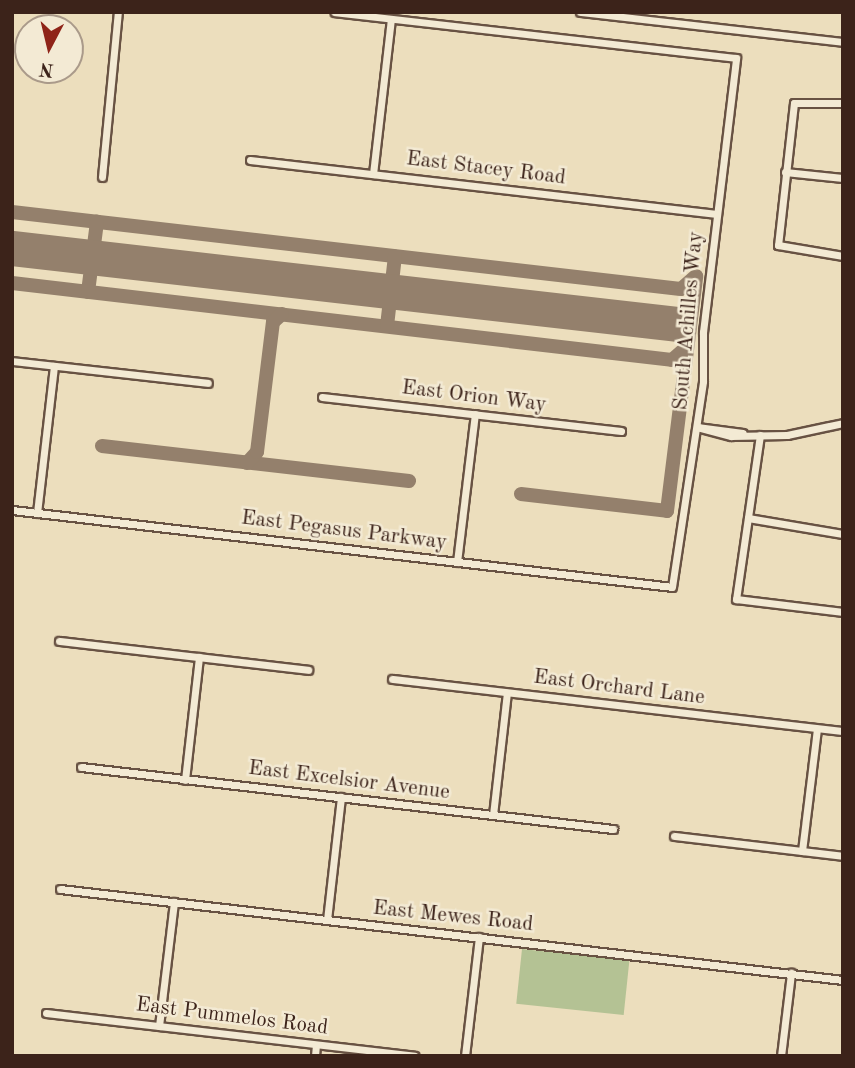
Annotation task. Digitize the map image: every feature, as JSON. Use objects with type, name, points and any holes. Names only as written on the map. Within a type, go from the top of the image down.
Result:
[{"type":"street","points":[[102,177],[118,16],[125,12]]},
{"type":"street","points":[[335,12],[391,19],[373,174]]},
{"type":"street","points":[[580,12],[843,42]]},
{"type":"street","name":"South Achilles Way","points":[[391,19],[736,58],[717,214],[697,427],[672,587]]},
{"type":"street","points":[[843,103],[796,101],[785,172],[779,248],[843,256]]},
{"type":"street","name":"East Stacey Road","points":[[250,160],[717,214]]},
{"type":"street","points":[[785,172],[843,178]]},
{"type":"street","points":[[12,361],[208,383]]},
{"type":"street","points":[[37,513],[54,366]]},
{"type":"street","name":"East Orion Way","points":[[322,397],[621,431]]},
{"type":"street","points":[[457,562],[475,414]]},
{"type":"street","points":[[697,427],[760,435],[843,422]]},
{"type":"street","points":[[760,435],[736,599],[843,612]]},
{"type":"street","name":"East Pegasus Parkway","points":[[12,510],[672,587]]},
{"type":"street","points":[[748,518],[843,534]]},
{"type":"street","points":[[59,641],[309,670]]},
{"type":"street","points":[[185,780],[199,657]]},
{"type":"street","name":"East Orchard Lane","points":[[392,679],[843,732]]},
{"type":"street","points":[[493,815],[507,693]]},
{"type":"street","points":[[803,851],[817,729]]},
{"type":"street","name":"East Excelsior Avenue","points":[[81,767],[613,829]]},
{"type":"street","points":[[327,920],[341,797]]},
{"type":"street","points":[[674,836],[843,856]]},
{"type":"street","name":"East Mewes Road","points":[[60,889],[843,979]]},
{"type":"street","points":[[159,1026],[173,902]]},
{"type":"street","points":[[465,1056],[479,937]]},
{"type":"street","points":[[781,1056],[791,973]]},
{"type":"street","name":"East Pummelos Road","points":[[46,1013],[415,1056]]},
{"type":"street","points":[[315,1056],[316,1045]]},
{"type":"green space","points":[[522,949],[629,960],[624,1015],[516,1004]]},
{"type":"taxiway","points":[[12,212],[681,289],[696,276]]},
{"type":"taxiway","points":[[88,292],[97,222]]},
{"type":"taxiway","points":[[387,326],[395,256]]},
{"type":"taxiway","points":[[521,494],[667,511],[696,277]]},
{"type":"taxiway","points":[[12,283],[672,360],[687,347]]},
{"type":"taxiway","points":[[247,463],[257,452],[273,322],[282,314]]},
{"type":"taxiway","points":[[102,446],[409,481]]},
{"type":"runway","points":[[12,248],[677,324]]}]
